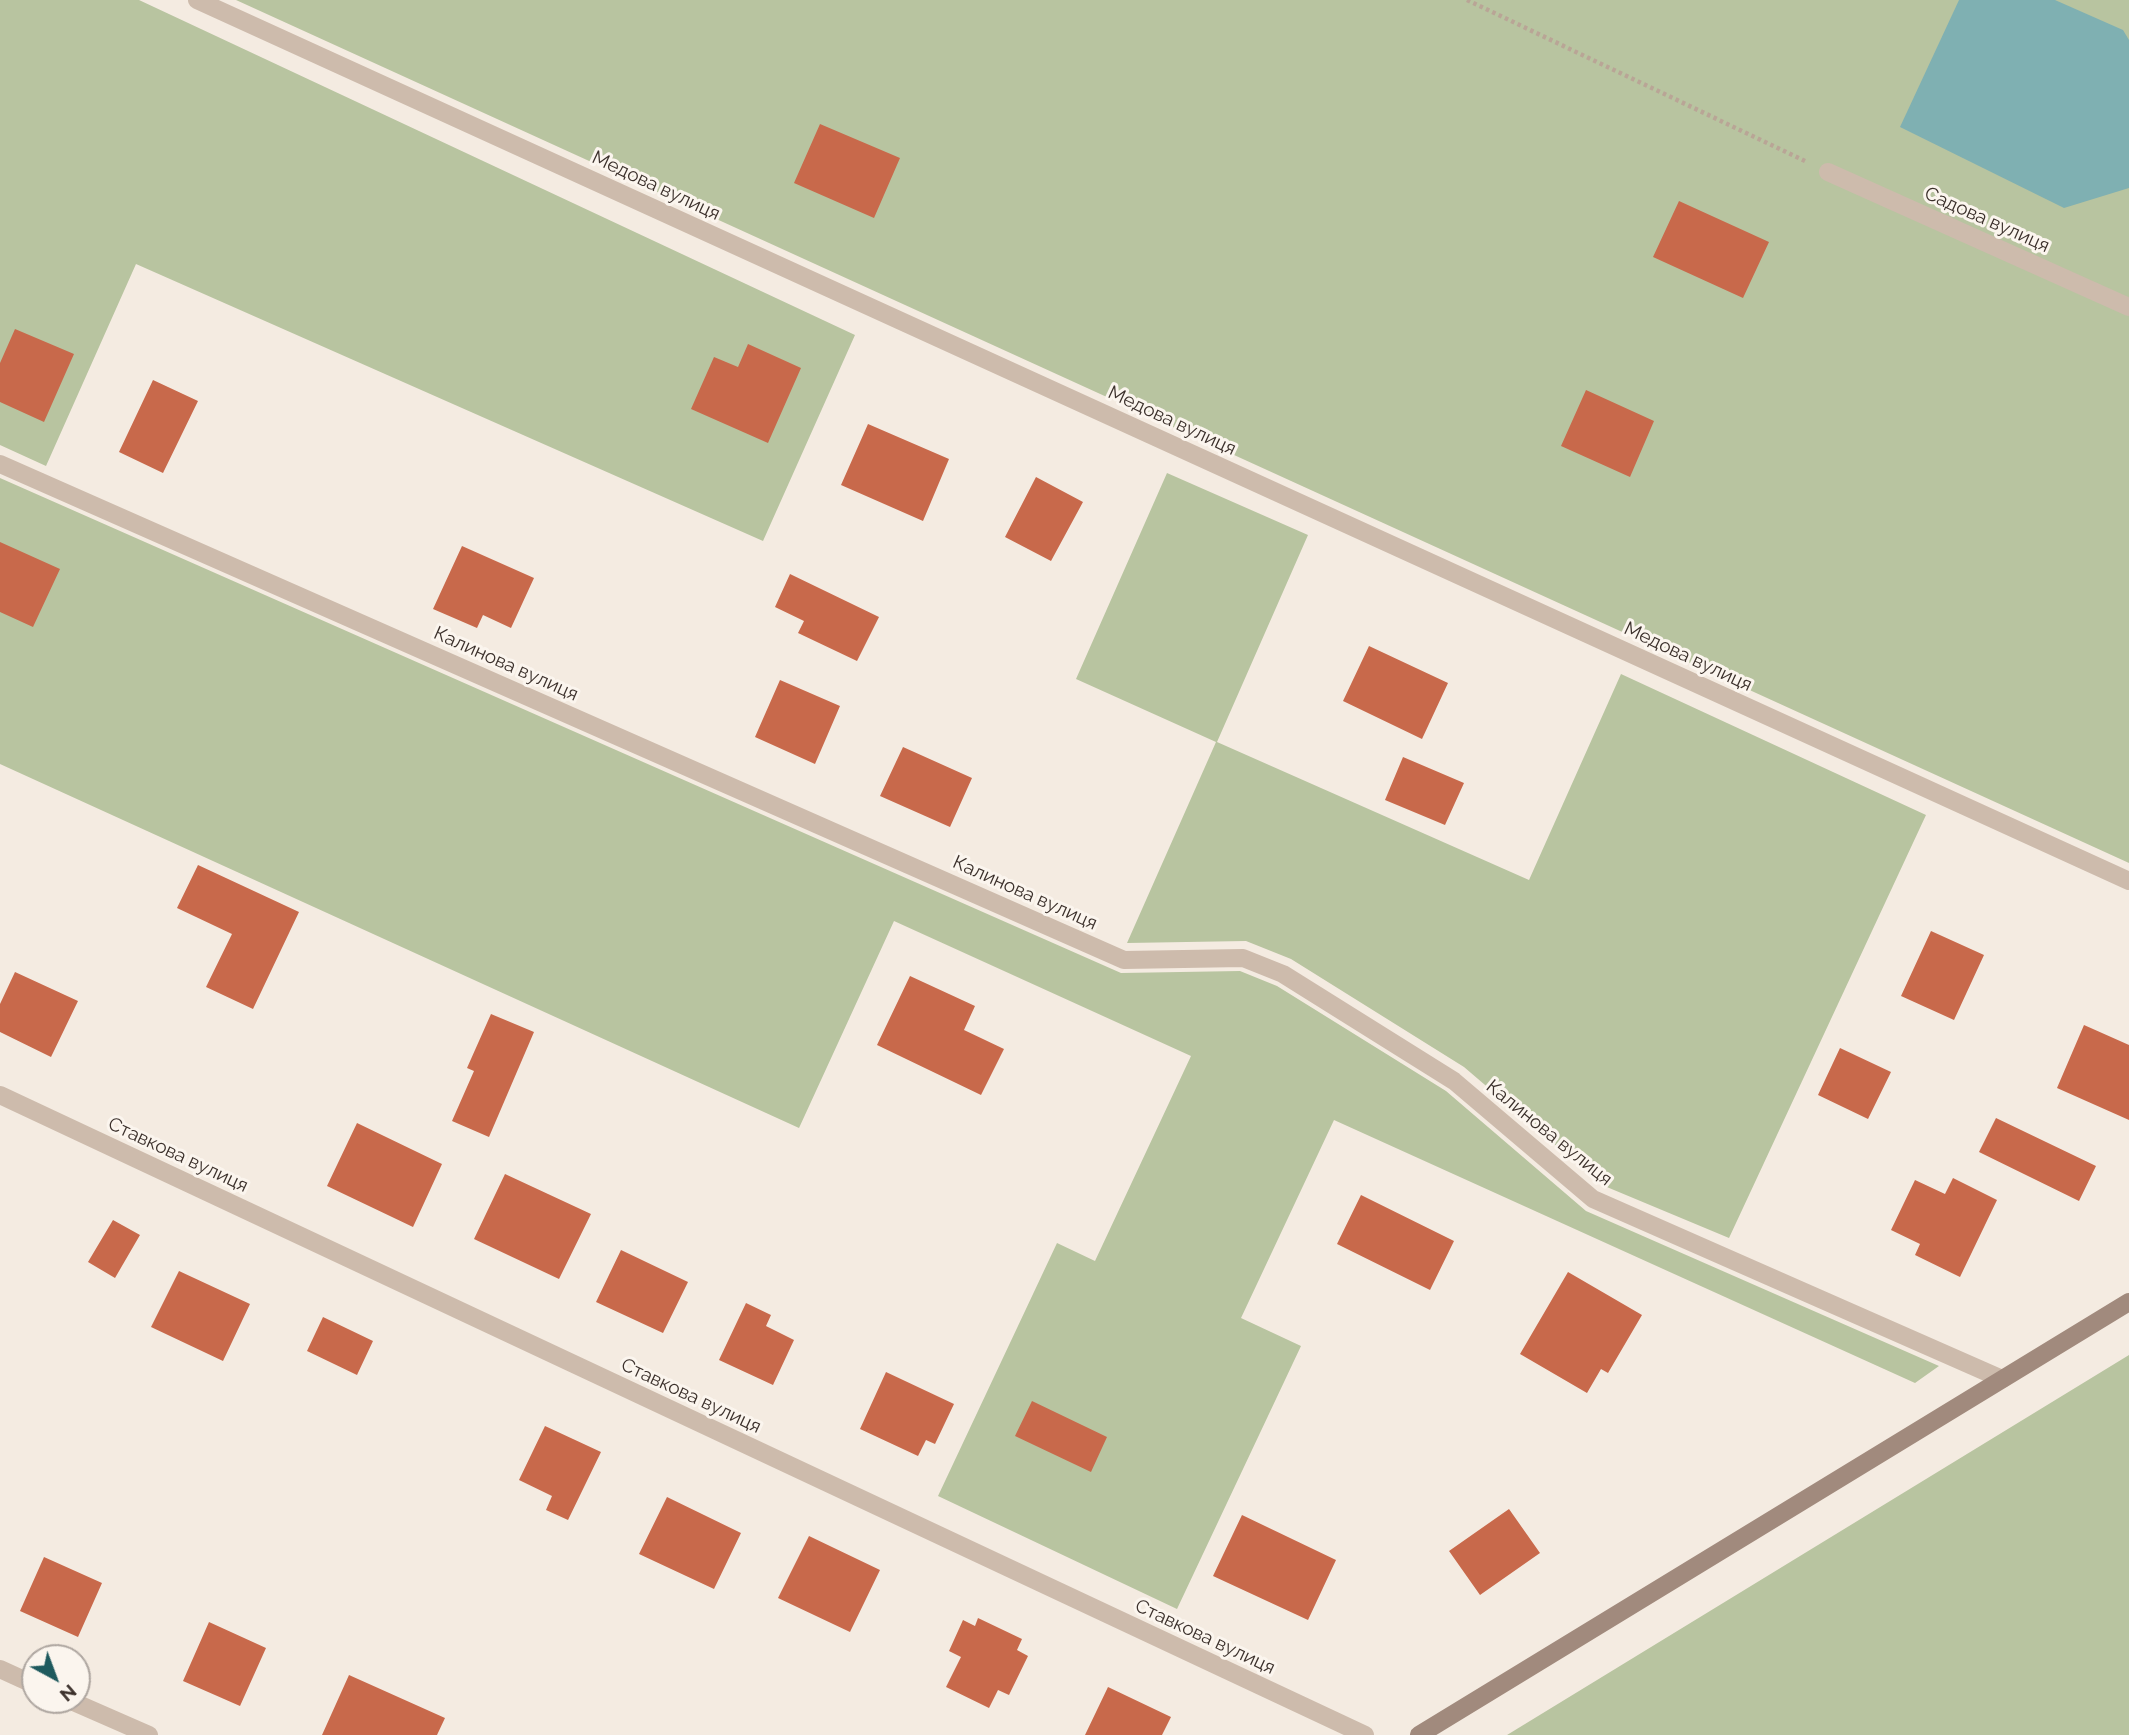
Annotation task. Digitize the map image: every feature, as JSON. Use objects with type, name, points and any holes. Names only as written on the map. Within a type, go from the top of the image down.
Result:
[{"type":"street","name":"Медова вулиця","points":[[197,0],[2129,881]]},
{"type":"street","name":"Садова вулиця","points":[[1828,172],[2129,307]]},
{"type":"street","name":"Калинова вулиця","points":[[0,464],[1124,960],[1243,958],[1283,974],[1454,1081],[1593,1199],[2002,1379]]},
{"type":"street","name":"Ставкова вулиця","points":[[0,1095],[1365,1735]]},
{"type":"street","points":[[1419,1735],[2129,1302]]},
{"type":"street","points":[[0,1669],[21,1679]]},
{"type":"street","points":[[91,1710],[149,1735]]},
{"type":"path","points":[[1467,0],[1828,172]]},
{"type":"green space","points":[[0,0],[139,0],[855,335],[763,541],[136,264],[46,466],[0,445]]},
{"type":"green space","points":[[236,0],[2129,0],[2129,863]]},
{"type":"green space","points":[[1167,473],[1308,535],[1217,742],[1529,880],[1621,674],[1926,815],[1729,1238],[1602,1185],[1464,1067],[1291,959],[1246,941],[1127,943],[1216,742],[1076,679]]},
{"type":"green space","points":[[0,478],[1121,973],[1240,971],[1277,986],[1446,1091],[1586,1211],[1939,1366],[1915,1383],[1334,1120],[1241,1318],[1301,1346],[1177,1609],[938,1496],[1057,1243],[1095,1261],[1191,1056],[894,921],[799,1128],[0,764]]},
{"type":"green space","points":[[2129,1355],[2129,1735],[1507,1735]]},
{"type":"water","points":[[1959,0],[2055,0],[2123,30],[2129,40],[2129,188],[2064,208],[1900,127]]},
{"type":"building","points":[[820,124],[900,158],[874,218],[794,183]]},
{"type":"building","points":[[1679,201],[1769,242],[1743,298],[1653,257]]},
{"type":"building","points":[[15,329],[74,354],[44,422],[0,402],[0,363]]},
{"type":"building","points":[[748,344],[801,368],[768,443],[691,409],[714,357],[738,367]]},
{"type":"building","points":[[153,380],[198,401],[163,473],[119,452]]},
{"type":"building","points":[[1586,390],[1654,421],[1630,477],[1561,446]]},
{"type":"building","points":[[868,424],[949,459],[923,521],[841,485]]},
{"type":"building","points":[[1036,477],[1083,502],[1051,561],[1005,537]]},
{"type":"building","points":[[0,542],[60,569],[33,627],[0,612]]},
{"type":"building","points":[[462,546],[534,578],[511,628],[483,615],[477,628],[433,609]]},
{"type":"building","points":[[790,574],[879,617],[857,661],[798,633],[804,621],[775,607]]},
{"type":"building","points":[[1369,646],[1448,683],[1422,739],[1343,701]]},
{"type":"building","points":[[780,680],[840,706],[815,764],[755,737]]},
{"type":"building","points":[[903,747],[972,778],[950,827],[880,796]]},
{"type":"building","points":[[1403,757],[1464,783],[1445,825],[1385,800]]},
{"type":"building","points":[[198,865],[299,912],[253,1009],[206,987],[232,934],[177,908]]},
{"type":"building","points":[[1931,931],[1984,955],[1954,1020],[1901,996]]},
{"type":"building","points":[[15,972],[78,1001],[51,1057],[0,1032],[0,1004]]},
{"type":"building","points":[[910,976],[975,1006],[964,1030],[1004,1049],[981,1095],[877,1045]]},
{"type":"building","points":[[491,1014],[534,1032],[489,1137],[452,1121],[474,1071],[467,1068]]},
{"type":"building","points":[[2084,1025],[2129,1045],[2129,1120],[2057,1088]]},
{"type":"building","points":[[1840,1048],[1891,1072],[1868,1119],[1818,1095]]},
{"type":"building","points":[[1996,1118],[2096,1166],[2079,1201],[1979,1152]]},
{"type":"building","points":[[357,1123],[442,1164],[413,1227],[327,1186]]},
{"type":"building","points":[[505,1174],[591,1214],[559,1279],[474,1239]]},
{"type":"building","points":[[1953,1178],[1997,1200],[1960,1277],[1915,1255],[1920,1244],[1891,1230],[1915,1180],[1945,1194]]},
{"type":"building","points":[[1361,1195],[1454,1241],[1430,1290],[1337,1244]]},
{"type":"building","points":[[113,1220],[140,1235],[115,1278],[88,1262]]},
{"type":"building","points":[[621,1250],[688,1282],[663,1333],[596,1302]]},
{"type":"building","points":[[179,1271],[250,1304],[223,1361],[151,1327]]},
{"type":"building","points":[[1568,1272],[1642,1315],[1608,1373],[1601,1369],[1587,1393],[1520,1354]]},
{"type":"building","points":[[746,1303],[771,1315],[766,1326],[794,1340],[773,1385],[719,1360]]},
{"type":"building","points":[[323,1317],[373,1341],[357,1375],[307,1351]]},
{"type":"building","points":[[886,1372],[954,1404],[935,1444],[926,1440],[918,1456],[860,1429]]},
{"type":"building","points":[[1032,1401],[1107,1437],[1091,1472],[1015,1436]]},
{"type":"building","points":[[545,1426],[601,1452],[568,1520],[546,1510],[552,1496],[519,1480]]},
{"type":"building","points":[[667,1497],[741,1533],[714,1589],[639,1554]]},
{"type":"building","points":[[1509,1509],[1540,1553],[1480,1595],[1449,1551]]},
{"type":"building","points":[[1242,1515],[1336,1560],[1308,1620],[1213,1576]]},
{"type":"building","points":[[809,1536],[880,1570],[850,1632],[778,1598]]},
{"type":"building","points":[[44,1557],[102,1583],[78,1637],[20,1611]]},
{"type":"building","points":[[978,1618],[1022,1639],[1017,1650],[1028,1656],[1009,1695],[998,1690],[989,1708],[946,1687],[961,1657],[949,1651],[963,1620],[975,1626]]},
{"type":"building","points":[[209,1622],[266,1648],[240,1706],[183,1681]]},
{"type":"building","points":[[349,1675],[445,1718],[437,1735],[322,1735]]},
{"type":"building","points":[[1108,1687],[1171,1717],[1162,1735],[1085,1735]]}]
